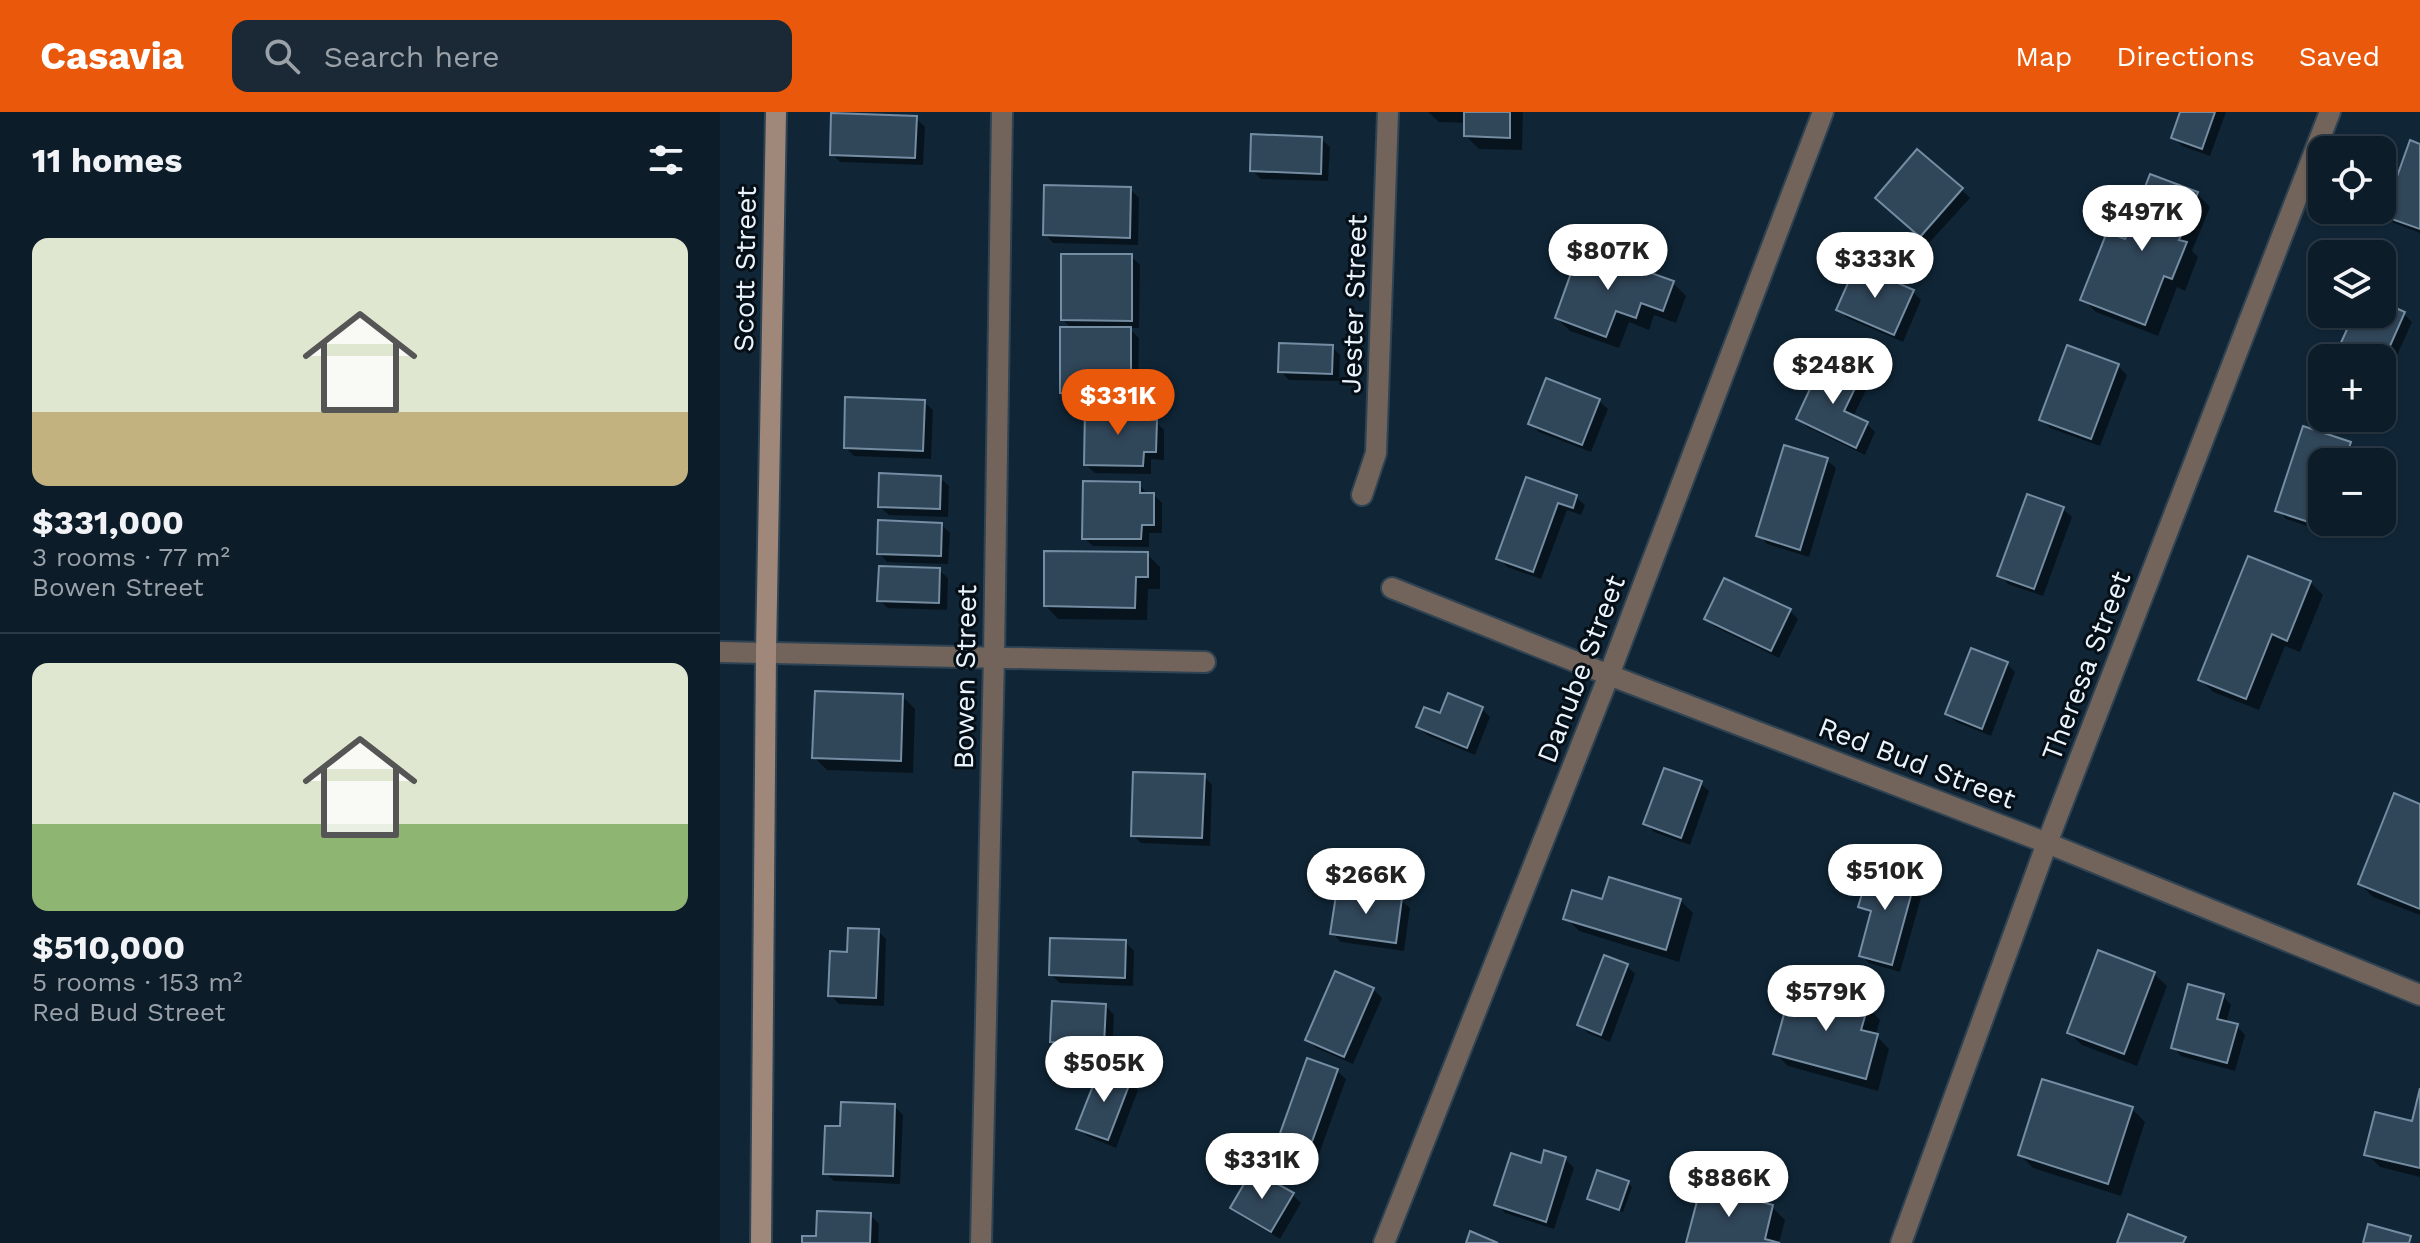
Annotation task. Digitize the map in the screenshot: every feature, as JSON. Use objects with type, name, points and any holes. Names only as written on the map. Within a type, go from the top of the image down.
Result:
[{"type":"main road","name":"Scott Street","points":[[761,1243],[766,652],[776,112]]},
{"type":"street","name":"Bowen Street","points":[[981,1243],[1002,112]]},
{"type":"street","name":"Jester Street","points":[[1362,495],[1376,453],[1388,112]]},
{"type":"street","name":"Danube Street","points":[[1384,1243],[1609,675],[1823,112]]},
{"type":"street","name":"Theresa Street","points":[[1901,1243],[2047,843],[2330,112]]},
{"type":"street","name":"Red Bud Street","points":[[1392,588],[2047,843],[2420,995]]},
{"type":"street","points":[[720,652],[1205,662]]},
{"type":"building","points":[[1464,112],[1510,112],[1510,138],[1464,136]]},
{"type":"building","points":[[2180,112],[2215,112],[2202,149],[2171,138]]},
{"type":"building","points":[[831,113],[917,116],[915,158],[830,155]]},
{"type":"building","points":[[1251,134],[1322,137],[1321,174],[1250,171]]},
{"type":"building","points":[[2410,140],[2420,144],[2420,229],[2396,221],[2396,179]]},
{"type":"building","points":[[1917,149],[1963,188],[1920,237],[1875,198]]},
{"type":"building","points":[[2150,174],[2198,192],[2179,240],[2187,242],[2172,279],[2164,276],[2145,325],[2080,300],[2107,232],[2125,239]]},
{"type":"building","points":[[1044,185],[1131,187],[1130,238],[1043,235]]},
{"type":"building","points":[[1580,248],[1674,281],[1663,311],[1641,303],[1636,318],[1616,311],[1606,337],[1555,318]]},
{"type":"building","points":[[1061,254],[1132,254],[1132,321],[1061,320]]},
{"type":"building","points":[[1856,265],[1914,290],[1894,335],[1836,310]]},
{"type":"building","points":[[2396,308],[2405,312],[2391,344],[2340,344],[2348,328],[2396,328]]},
{"type":"building","points":[[1060,327],[1131,327],[1131,394],[1060,393]]},
{"type":"building","points":[[1279,343],[1333,345],[1332,374],[1278,372]]},
{"type":"building","points":[[2067,345],[2119,364],[2091,439],[2039,420]]},
{"type":"building","points":[[1822,363],[1859,380],[1844,411],[1868,422],[1856,448],[1796,419]]},
{"type":"building","points":[[1546,378],[1600,399],[1582,445],[1528,424]]},
{"type":"building","points":[[845,397],[925,400],[923,451],[844,448]]},
{"type":"building","points":[[1085,408],[1142,409],[1142,419],[1157,420],[1156,452],[1144,452],[1143,466],[1084,465]]},
{"type":"building","points":[[2303,426],[2308,428],[2308,432],[2321,432],[2351,442],[2349,448],[2308,448],[2308,522],[2275,511]]},
{"type":"building","points":[[1784,445],[1828,458],[1800,550],[1756,536]]},
{"type":"building","points":[[879,473],[941,476],[940,509],[878,507]]},
{"type":"building","points":[[1526,477],[1577,495],[1573,508],[1558,503],[1533,572],[1496,559]]},
{"type":"building","points":[[1083,481],[1140,482],[1140,493],[1154,493],[1154,525],[1142,525],[1141,539],[1082,539]]},
{"type":"building","points":[[2027,494],[2064,507],[2034,589],[1997,576]]},
{"type":"building","points":[[878,520],[942,523],[941,556],[877,554]]},
{"type":"building","points":[[1044,551],[1148,552],[1148,577],[1136,577],[1135,608],[1044,606]]},
{"type":"building","points":[[2248,556],[2311,581],[2287,641],[2272,634],[2246,699],[2198,680]]},
{"type":"building","points":[[879,566],[940,568],[939,603],[877,601]]},
{"type":"building","points":[[1724,578],[1791,609],[1771,651],[1704,619]]},
{"type":"building","points":[[1971,648],[2008,662],[1982,729],[1945,714]]},
{"type":"building","points":[[815,691],[903,694],[901,761],[812,758]]},
{"type":"building","points":[[1448,693],[1483,707],[1467,748],[1416,727],[1424,707],[1440,713]]},
{"type":"building","points":[[1664,768],[1702,781],[1681,838],[1643,824]]},
{"type":"building","points":[[1133,772],[1205,774],[1202,838],[1131,836]]},
{"type":"building","points":[[2394,793],[2420,804],[2420,909],[2358,884]]},
{"type":"building","points":[[1871,864],[1916,877],[1892,965],[1859,956],[1871,911],[1858,907]]},
{"type":"building","points":[[1609,877],[1681,899],[1666,950],[1563,919],[1572,890],[1602,899]]},
{"type":"building","points":[[1337,889],[1402,898],[1396,943],[1330,934]]},
{"type":"building","points":[[848,928],[879,929],[876,998],[828,996],[830,951],[847,952]]},
{"type":"building","points":[[1050,938],[1126,940],[1125,978],[1049,975]]},
{"type":"building","points":[[2098,950],[2155,972],[2124,1054],[2067,1033]]},
{"type":"building","points":[[1604,955],[1628,964],[1601,1035],[1577,1025]]},
{"type":"building","points":[[1335,971],[1374,988],[1344,1057],[1305,1040]]},
{"type":"building","points":[[2188,984],[2224,994],[2217,1019],[2238,1024],[2227,1063],[2171,1048]]},
{"type":"building","points":[[1792,985],[1868,1006],[1861,1030],[1878,1034],[1866,1079],[1773,1054]]},
{"type":"building","points":[[1052,1001],[1106,1004],[1104,1045],[1050,1042]]},
{"type":"building","points":[[1307,1058],[1338,1069],[1309,1150],[1278,1139]]},
{"type":"building","points":[[1100,1068],[1131,1080],[1108,1140],[1076,1129]]},
{"type":"building","points":[[2042,1079],[2133,1107],[2108,1184],[2018,1155]]},
{"type":"building","points":[[2420,1088],[2420,1168],[2364,1155],[2375,1112],[2412,1121]]},
{"type":"building","points":[[841,1102],[895,1104],[893,1176],[823,1174],[825,1126],[840,1126]]},
{"type":"building","points":[[1544,1150],[1566,1157],[1546,1222],[1494,1205],[1511,1153],[1541,1163]]},
{"type":"building","points":[[1252,1170],[1294,1193],[1271,1232],[1230,1208]]},
{"type":"building","points":[[1597,1170],[1629,1181],[1619,1210],[1587,1199]]},
{"type":"building","points":[[1701,1186],[1773,1205],[1765,1239],[1780,1243],[1686,1243]]},
{"type":"building","points":[[817,1211],[871,1213],[870,1243],[802,1243],[802,1236],[816,1236]]},
{"type":"building","points":[[2128,1214],[2186,1237],[2183,1243],[2117,1243]]},
{"type":"building","points":[[2368,1224],[2411,1236],[2409,1243],[2363,1243]]},
{"type":"building","points":[[1470,1231],[1498,1243],[1466,1243]]}]
